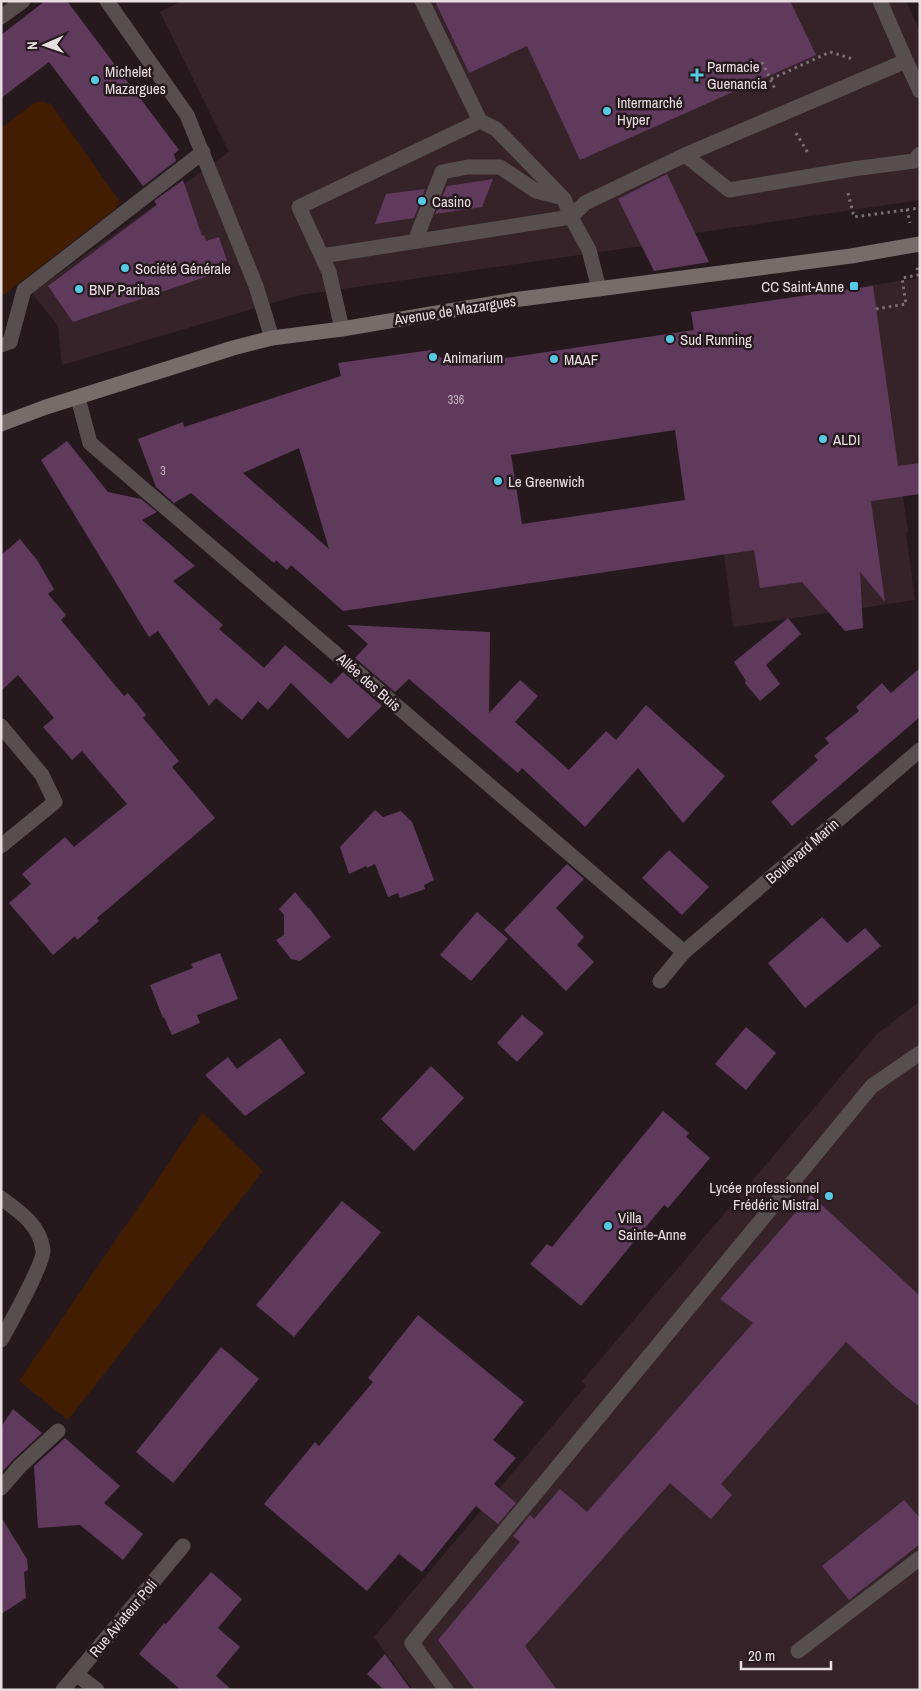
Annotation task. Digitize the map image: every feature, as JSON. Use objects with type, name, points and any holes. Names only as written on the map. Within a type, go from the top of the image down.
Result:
[{"type":"street","points":[[1,17],[23,1]]},
{"type":"street","points":[[107,1],[187,115],[256,286],[272,338]]},
{"type":"street","points":[[422,1],[480,120],[496,129],[564,199],[571,218],[589,250],[599,289]]},
{"type":"street","points":[[880,1],[920,91]]},
{"type":"street","points":[[322,256],[571,218],[585,203],[685,155],[906,61]]},
{"type":"street","points":[[342,329],[329,272],[299,207],[480,120]]},
{"type":"street","points":[[1,345],[10,342],[24,290],[203,152]]},
{"type":"street","points":[[685,155],[729,190],[853,169],[914,161],[920,154]]},
{"type":"street","points":[[415,241],[442,172],[468,167],[500,167],[536,191],[564,199]]},
{"type":"street","name":"Avenue de Mazargues","points":[[1,424],[233,348],[272,338],[342,329],[513,300],[851,256],[920,244]]},
{"type":"street","name":"Allée des Buis","points":[[78,398],[90,443],[684,952]]},
{"type":"street","points":[[1,726],[42,775],[55,802],[1,846]]},
{"type":"street","name":"Boulevard Marin","points":[[660,981],[684,952],[920,750]]},
{"type":"street","points":[[446,1690],[412,1642],[872,1086],[920,1053]]},
{"type":"street","points":[[1,1198],[26,1216],[37,1230],[44,1252],[37,1270],[1,1340]]},
{"type":"street","points":[[1,1488],[20,1466],[58,1431]]},
{"type":"street","name":"Rue Aviateur Poli","points":[[62,1690],[183,1546]]},
{"type":"street","points":[[798,1651],[920,1558]]},
{"type":"street","points":[[76,1674],[97,1690]]},
{"type":"path","points":[[876,309],[906,304],[902,278]]},
{"type":"shaded area","points":[[182,1],[906,1],[920,31],[920,200],[695,233],[642,246],[300,295],[62,365],[58,326],[32,293],[229,152],[160,12]]},
{"type":"shaded area","points":[[43,101],[51,104],[120,202],[114,210],[1,297],[1,128],[34,103]]},
{"type":"shaded area","name":"ALDI","points":[[920,278],[920,463],[899,467],[915,600],[733,627],[713,463],[691,312]]},
{"type":"shaded area","name":"Lycée professionnel Frédéric Mistral","points":[[920,1001],[920,1690],[413,1690],[374,1637],[586,1386],[582,1381],[877,1034]]},
{"type":"shaded area","points":[[203,1113],[263,1171],[68,1420],[19,1381]]},
{"type":"building","name":"Michelet Mazargues","points":[[45,1],[67,1],[179,150],[174,154],[176,161],[143,186],[49,62],[1,98],[1,35]]},
{"type":"building","name":"Intermarché Hyper","points":[[435,1],[790,1],[816,55],[580,160],[527,46],[469,73]]},
{"type":"building","points":[[667,174],[709,262],[654,271],[618,199]]},
{"type":"building","points":[[493,179],[482,207],[435,214],[447,186]]},
{"type":"building","points":[[183,180],[202,236],[204,235],[206,241],[219,237],[227,261],[212,265],[214,274],[73,322],[48,286],[157,205],[154,201]]},
{"type":"building","points":[[425,189],[414,218],[375,224],[386,194]]},
{"type":"building","points":[[873,286],[898,466],[920,463],[920,494],[871,501],[885,602],[860,572],[863,628],[845,631],[802,582],[760,588],[754,550],[343,611],[291,565],[287,570],[276,560],[274,563],[191,493],[174,503],[156,487],[138,439],[183,422],[184,427],[341,376],[338,363],[431,350],[452,366],[694,330],[691,312]],"holes":[[[675,430],[685,500],[522,524],[511,455]],[[299,448],[329,549],[243,473]]]},
{"type":"building","points":[[67,441],[108,492],[141,499],[157,512],[142,520],[195,566],[173,581],[223,625],[219,629],[264,668],[285,645],[331,684],[343,672],[382,706],[348,739],[291,683],[268,710],[258,701],[242,720],[216,698],[209,706],[158,631],[149,637],[41,460]]},
{"type":"building","points":[[20,539],[37,560],[54,589],[48,594],[66,615],[61,620],[124,696],[128,693],[146,715],[143,718],[179,761],[172,767],[215,818],[97,918],[99,921],[77,940],[75,936],[53,955],[9,903],[31,884],[22,874],[65,837],[74,847],[127,804],[82,751],[72,760],[43,727],[54,718],[18,675],[1,691],[1,555]]},
{"type":"building","points":[[788,618],[801,634],[766,665],[780,684],[760,701],[745,683],[746,681],[734,662]]},
{"type":"building","points":[[347,625],[490,632],[489,713],[520,680],[538,696],[515,722],[569,770],[606,731],[616,740],[646,705],[725,776],[683,823],[638,768],[585,827],[522,768],[518,773],[409,679],[395,692],[355,658],[368,644]]},
{"type":"building","points":[[920,668],[920,717],[792,826],[771,802],[818,760],[814,756],[829,743],[825,738],[859,711],[856,707],[882,683],[891,693]]},
{"type":"building","points":[[375,810],[383,817],[401,811],[412,822],[434,880],[424,885],[425,889],[400,898],[398,893],[388,897],[375,864],[349,874],[340,847]]},
{"type":"building","points":[[669,850],[709,887],[682,915],[642,878]]},
{"type":"building","points":[[567,864],[584,879],[556,908],[584,937],[577,945],[594,962],[566,991],[504,930]]},
{"type":"building","points":[[295,892],[331,937],[300,961],[291,959],[276,940],[284,935],[284,915],[279,909]]},
{"type":"building","points":[[477,912],[508,939],[471,981],[440,955]]},
{"type":"building","points":[[822,917],[847,943],[865,928],[881,946],[805,1008],[768,963]]},
{"type":"building","points":[[220,953],[238,999],[197,1015],[200,1023],[172,1035],[150,985],[193,968],[191,964]]},
{"type":"building","points":[[522,1015],[544,1033],[517,1062],[497,1043]]},
{"type":"building","points":[[746,1027],[776,1053],[746,1090],[715,1064]]},
{"type":"building","points":[[280,1038],[305,1073],[245,1116],[205,1075],[228,1057],[237,1069]]},
{"type":"building","points":[[431,1066],[464,1098],[414,1151],[381,1119]]},
{"type":"building","name":"Villa Sainte-Anne","points":[[663,1111],[689,1133],[686,1137],[710,1158],[668,1208],[664,1205],[581,1306],[530,1264],[547,1244],[552,1247]]},
{"type":"building","points":[[811,1195],[920,1296],[920,1407],[897,1389],[846,1342],[721,1484],[732,1495],[711,1519],[670,1483],[525,1646],[557,1690],[475,1690],[438,1640],[520,1542],[513,1536],[530,1515],[534,1519],[560,1489],[587,1512],[753,1323],[720,1299]]},
{"type":"building","points":[[342,1201],[381,1232],[294,1337],[256,1305]]},
{"type":"building","points":[[418,1315],[524,1402],[493,1440],[516,1458],[494,1484],[516,1503],[498,1524],[476,1506],[422,1572],[399,1554],[367,1591],[264,1504],[315,1442],[319,1446],[373,1382],[368,1378]]},
{"type":"building","points":[[221,1347],[259,1379],[173,1483],[136,1452]]},
{"type":"building","points":[[13,1409],[42,1433],[1,1473],[1,1427]]},
{"type":"building","points":[[65,1438],[120,1486],[104,1503],[143,1534],[123,1560],[80,1525],[38,1528],[34,1466]]},
{"type":"building","points":[[904,1500],[920,1518],[920,1544],[849,1600],[822,1566]]},
{"type":"building","points":[[1,1517],[27,1559],[28,1570],[24,1572],[26,1598],[1,1614]]},
{"type":"building","points":[[211,1572],[242,1599],[218,1628],[240,1647],[216,1676],[232,1690],[181,1690],[139,1654],[164,1623],[166,1624]]},
{"type":"building","points":[[385,1654],[411,1690],[384,1690],[367,1674]]},
{"type":"place","name":"Parmacie Guenancia","points":[[697,75]]},
{"type":"place","name":"Michelet Mazargues","points":[[95,80]]},
{"type":"place","name":"Intermarché Hyper","points":[[607,111]]},
{"type":"place","name":"Casino","points":[[422,201]]},
{"type":"place","name":"Société Générale","points":[[125,268]]},
{"type":"place","name":"CC Saint-Anne","points":[[854,286]]},
{"type":"place","name":"BNP Paribas","points":[[79,289]]},
{"type":"place","name":"Sud Running","points":[[670,339]]},
{"type":"place","name":"Animarium","points":[[433,357]]},
{"type":"place","name":"MAAF","points":[[554,359]]},
{"type":"place","name":"ALDI","points":[[823,439]]},
{"type":"place","name":"Le Greenwich","points":[[498,481]]},
{"type":"place","name":"Lycée professionnel Frédéric Mistral","points":[[829,1196]]},
{"type":"place","name":"Villa Sainte-Anne","points":[[608,1226]]}]
